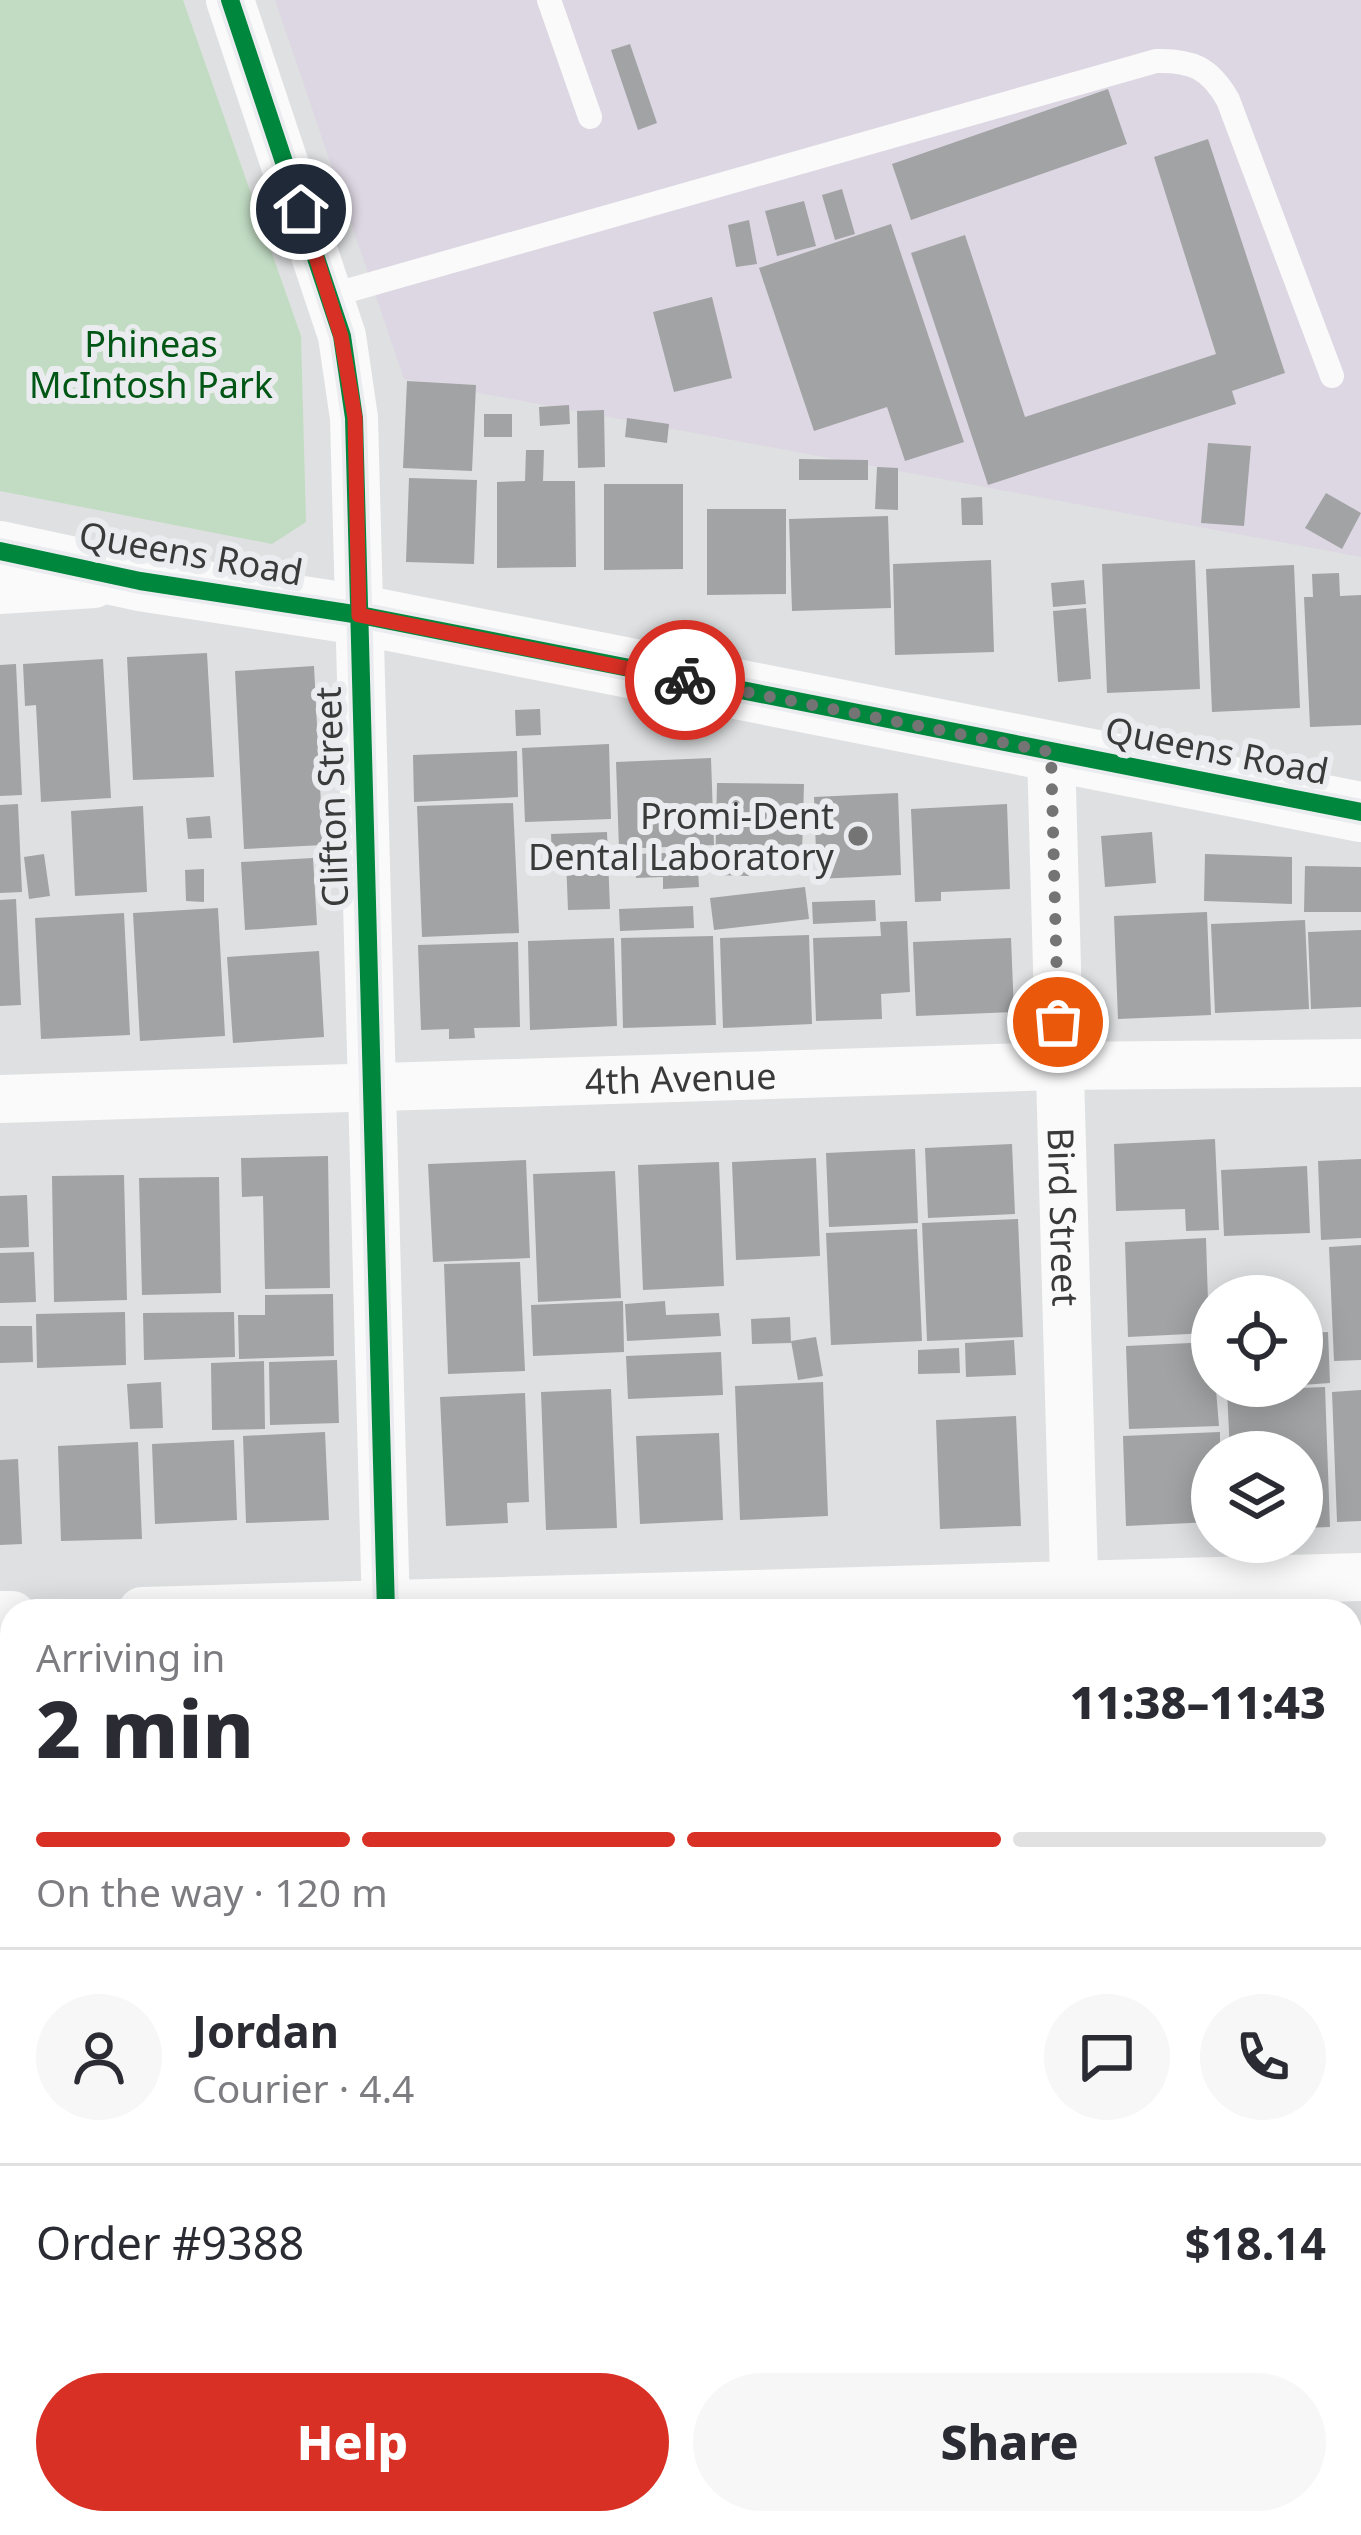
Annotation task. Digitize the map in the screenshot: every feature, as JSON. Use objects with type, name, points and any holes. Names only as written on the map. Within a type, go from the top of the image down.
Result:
[{"type":"street","name":"Clifton Street","points":[[230,0],[329,296],[355,418],[386,1599]]},
{"type":"street","name":"Queens Road","points":[[0,551],[140,581],[359,615],[1361,812]]},
{"type":"street","points":[[0,590],[140,581]]},
{"type":"street","name":"Bird Street","points":[[1051,752],[1074,1598]]},
{"type":"street","name":"4th Avenue","points":[[0,1100],[1059,1066],[1361,1063]]},
{"type":"street","points":[[1005,1599],[1361,1577]]},
{"type":"lane","points":[[549,0],[590,117]]},
{"type":"lane","points":[[329,296],[1156,62],[1180,61],[1202,67],[1228,100],[1332,376]]},
{"type":"shaded area","points":[[275,0],[1361,0],[1361,557],[404,379]]},
{"type":"green space","name":"Phineas McIntosh Park","points":[[0,0],[183,0],[301,336],[306,522],[272,544],[0,491]]},
{"type":"building","points":[[630,44],[657,123],[638,130],[611,50]]},
{"type":"building","points":[[1108,89],[1127,144],[911,220],[892,164]]},
{"type":"building","points":[[1208,139],[1285,373],[1232,391],[1236,404],[988,485],[911,253],[965,235],[1025,417],[1216,354],[1154,157]]},
{"type":"building","points":[[842,189],[855,234],[835,240],[822,195]]},
{"type":"building","points":[[804,201],[816,246],[777,256],[765,211]]},
{"type":"building","points":[[749,220],[757,264],[736,267],[728,225]]},
{"type":"building","points":[[891,224],[964,442],[905,461],[887,407],[814,431],[759,268]]},
{"type":"building","points":[[712,297],[732,378],[674,392],[653,312]]},
{"type":"building","points":[[407,381],[476,385],[472,471],[403,468]]},
{"type":"building","points":[[569,405],[570,424],[540,426],[539,407]]},
{"type":"building","points":[[604,410],[605,467],[578,468],[577,411]]},
{"type":"building","points":[[484,414],[512,414],[512,437],[484,437]]},
{"type":"building","points":[[627,418],[669,424],[667,443],[625,437]]},
{"type":"building","points":[[1208,443],[1251,446],[1244,526],[1201,523]]},
{"type":"building","points":[[526,450],[544,450],[543,481],[575,481],[576,567],[497,568],[497,482],[525,481]]},
{"type":"building","points":[[799,459],[868,460],[868,480],[799,480]]},
{"type":"building","points":[[877,467],[898,468],[898,510],[875,509]]},
{"type":"building","points":[[409,478],[477,480],[474,564],[406,562]]},
{"type":"building","points":[[604,484],[683,484],[683,569],[604,570]]},
{"type":"building","points":[[1326,493],[1361,513],[1342,549],[1305,528]]},
{"type":"building","points":[[982,497],[983,525],[962,525],[961,498]]},
{"type":"building","points":[[707,509],[786,509],[786,594],[707,595]]},
{"type":"building","points":[[888,516],[891,608],[792,611],[789,519]]},
{"type":"building","points":[[991,560],[994,652],[895,655],[893,564]]},
{"type":"building","points":[[1195,560],[1200,689],[1107,693],[1102,564]]},
{"type":"building","points":[[1294,565],[1300,708],[1212,712],[1206,569]]},
{"type":"building","points":[[1339,573],[1340,596],[1361,595],[1361,725],[1310,727],[1304,597],[1313,597],[1312,574]]},
{"type":"building","points":[[1084,580],[1086,604],[1053,607],[1051,583]]},
{"type":"building","points":[[1086,608],[1091,679],[1058,682],[1053,611]]},
{"type":"building","points":[[207,653],[214,777],[133,780],[127,657]]},
{"type":"building","points":[[103,659],[111,798],[41,802],[36,705],[25,706],[23,664]]},
{"type":"building","points":[[16,664],[22,795],[0,796],[0,665]]},
{"type":"building","points":[[314,666],[323,845],[244,849],[235,671]]},
{"type":"building","points":[[540,709],[541,735],[516,736],[515,710]]},
{"type":"building","points":[[609,744],[611,819],[525,822],[522,748]]},
{"type":"building","points":[[517,751],[518,797],[414,802],[413,755]]},
{"type":"building","points":[[711,758],[714,845],[619,849],[616,762]]},
{"type":"building","points":[[717,783],[804,784],[802,853],[750,852],[749,876],[715,875]]},
{"type":"building","name":"Promi-Dent Dental Laboratory","points":[[898,793],[901,875],[817,879],[814,797]]},
{"type":"building","points":[[513,803],[519,933],[422,937],[417,806]]},
{"type":"building","points":[[18,804],[22,892],[0,893],[0,805]]},
{"type":"building","points":[[1007,804],[1010,889],[941,892],[941,901],[915,902],[911,809]]},
{"type":"building","points":[[143,806],[147,892],[75,896],[71,811]]},
{"type":"building","points":[[210,816],[212,838],[188,839],[186,818]]},
{"type":"building","points":[[607,832],[610,909],[568,910],[566,859],[552,860],[551,834]]},
{"type":"building","points":[[1152,832],[1156,883],[1105,887],[1101,836]]},
{"type":"building","points":[[697,852],[699,887],[663,889],[663,877],[636,878],[635,854]]},
{"type":"building","points":[[44,854],[50,896],[29,899],[24,857]]},
{"type":"building","points":[[1205,854],[1292,857],[1292,904],[1204,901]]},
{"type":"building","points":[[313,858],[317,925],[245,930],[241,862]]},
{"type":"building","points":[[1305,866],[1361,867],[1361,912],[1304,912]]},
{"type":"building","points":[[204,869],[204,902],[186,901],[185,870]]},
{"type":"building","points":[[805,887],[809,919],[714,930],[710,898]]},
{"type":"building","points":[[16,899],[21,1005],[0,1006],[0,900]]},
{"type":"building","points":[[875,900],[876,921],[813,924],[812,902]]},
{"type":"building","points":[[693,906],[694,928],[620,931],[619,909]]},
{"type":"building","points":[[218,908],[225,1036],[140,1041],[133,913]]},
{"type":"building","points":[[1207,912],[1211,1015],[1118,1019],[1114,916]]},
{"type":"building","points":[[124,913],[130,1035],[41,1039],[35,918]]},
{"type":"building","points":[[1305,920],[1309,1009],[1215,1013],[1211,924]]},
{"type":"building","points":[[907,921],[910,992],[881,994],[882,1019],[816,1021],[813,938],[881,936],[880,922]]},
{"type":"building","points":[[1361,930],[1361,1007],[1311,1009],[1308,932]]},
{"type":"building","points":[[809,935],[812,1024],[723,1028],[720,938]]},
{"type":"building","points":[[713,936],[716,1025],[623,1028],[621,938]]},
{"type":"building","points":[[614,938],[617,1026],[530,1030],[528,941]]},
{"type":"building","points":[[1011,938],[1014,1012],[916,1016],[913,942]]},
{"type":"building","points":[[518,942],[520,1027],[474,1028],[475,1038],[449,1039],[449,1029],[421,1030],[418,945]]},
{"type":"building","points":[[319,951],[324,1037],[233,1043],[227,957]]},
{"type":"building","points":[[1215,1139],[1219,1230],[1186,1231],[1185,1209],[1116,1211],[1114,1144]]},
{"type":"building","points":[[1012,1144],[1015,1214],[928,1218],[925,1148]]},
{"type":"building","points":[[915,1149],[918,1223],[829,1227],[826,1153]]},
{"type":"building","points":[[328,1156],[330,1288],[265,1289],[263,1196],[242,1197],[241,1158]]},
{"type":"building","points":[[816,1158],[820,1256],[736,1260],[732,1162]]},
{"type":"building","points":[[1361,1159],[1361,1238],[1321,1240],[1318,1161]]},
{"type":"building","points":[[526,1160],[530,1258],[433,1262],[428,1164]]},
{"type":"building","points":[[719,1162],[724,1286],[643,1290],[638,1165]]},
{"type":"building","points":[[1307,1166],[1310,1233],[1224,1236],[1221,1170]]},
{"type":"building","points":[[615,1171],[621,1298],[538,1302],[533,1174]]},
{"type":"building","points":[[124,1175],[127,1300],[54,1302],[52,1176]]},
{"type":"building","points":[[219,1177],[221,1293],[142,1295],[139,1178]]},
{"type":"building","points":[[27,1195],[29,1247],[0,1248],[0,1196]]},
{"type":"building","points":[[1018,1219],[1023,1337],[927,1341],[922,1223]]},
{"type":"building","points":[[917,1229],[922,1341],[831,1345],[826,1233]]},
{"type":"building","points":[[1206,1238],[1207,1275],[1191,1275],[1191,1334],[1128,1337],[1125,1242]]},
{"type":"building","points":[[1361,1245],[1361,1360],[1334,1361],[1329,1247]]},
{"type":"building","points":[[34,1252],[36,1302],[0,1303],[0,1253]]},
{"type":"building","points":[[520,1262],[525,1371],[448,1374],[444,1264]]},
{"type":"building","points":[[333,1294],[334,1356],[239,1359],[238,1315],[265,1315],[265,1295]]},
{"type":"building","points":[[623,1301],[624,1352],[533,1356],[531,1305]]},
{"type":"building","points":[[665,1301],[666,1315],[719,1313],[721,1336],[627,1341],[625,1304]]},
{"type":"building","points":[[125,1312],[126,1365],[37,1368],[36,1314]]},
{"type":"building","points":[[234,1312],[235,1357],[144,1360],[143,1313]]},
{"type":"building","points":[[790,1317],[791,1343],[752,1344],[751,1319]]},
{"type":"building","points":[[0,1326],[32,1326],[33,1362],[0,1363]]},
{"type":"building","points":[[1323,1332],[1328,1332],[1330,1383],[1323,1384]]},
{"type":"building","points":[[816,1337],[823,1376],[798,1380],[791,1341]]},
{"type":"building","points":[[1014,1340],[1016,1375],[966,1377],[965,1343]]},
{"type":"building","points":[[1191,1343],[1191,1407],[1217,1407],[1219,1426],[1129,1429],[1126,1346]]},
{"type":"building","points":[[959,1348],[960,1373],[918,1374],[918,1350]]},
{"type":"building","points":[[721,1352],[723,1395],[628,1399],[626,1356]]},
{"type":"building","points":[[337,1360],[339,1423],[270,1425],[269,1362]]},
{"type":"building","points":[[264,1361],[265,1429],[212,1430],[211,1363]]},
{"type":"building","points":[[161,1382],[163,1428],[130,1429],[127,1384]]},
{"type":"building","points":[[823,1382],[828,1516],[740,1520],[735,1386]]},
{"type":"building","points":[[1323,1387],[1330,1527],[1323,1527],[1323,1431],[1229,1431],[1228,1407],[1323,1407]]},
{"type":"building","points":[[611,1389],[617,1528],[546,1530],[541,1392]]},
{"type":"building","points":[[1361,1390],[1361,1521],[1337,1522],[1332,1392]]},
{"type":"building","points":[[525,1393],[529,1502],[507,1503],[508,1523],[446,1526],[440,1397]]},
{"type":"building","points":[[1016,1416],[1021,1526],[940,1529],[936,1420]]},
{"type":"building","points":[[325,1432],[329,1520],[246,1523],[243,1436]]},
{"type":"building","points":[[719,1433],[723,1520],[640,1524],[636,1436]]},
{"type":"building","points":[[1191,1433],[1191,1523],[1126,1526],[1123,1436]]},
{"type":"building","points":[[234,1440],[237,1520],[155,1524],[152,1444]]},
{"type":"building","points":[[138,1442],[142,1539],[61,1541],[58,1446]]},
{"type":"building","points":[[18,1459],[22,1544],[0,1545],[0,1460]]},
{"type":"cycle path","points":[[230,0],[342,336],[354,418],[386,1599]]},
{"type":"cycle path","points":[[0,551],[140,581],[360,615],[1361,812]]},
{"type":"way so far","points":[[685,680],[1051,752],[1058,1022]]},
{"type":"place","name":"Promi-Dent Dental Laboratory","points":[[858,836]]},
{"type":"route","points":[[301,209],[341,336],[355,418],[359,615],[685,680]]}]
